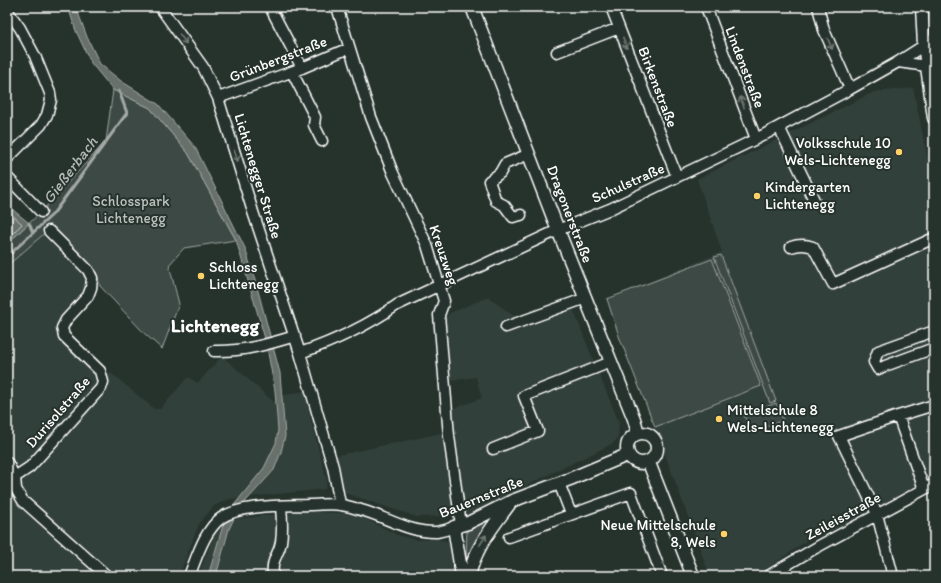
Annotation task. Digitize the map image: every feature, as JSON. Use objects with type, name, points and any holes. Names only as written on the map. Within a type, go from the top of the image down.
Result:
[{"type":"main road","name":"Dragonerstraße","points":[[472,7],[558,230],[634,419],[638,433]]},
{"type":"main road","points":[[922,7],[929,42],[927,66],[934,118]]},
{"type":"main road","points":[[638,433],[647,433],[654,439],[658,448],[655,458],[649,463],[641,464],[632,461],[627,455],[626,444],[631,437],[638,433]]},
{"type":"main road","name":"Bauernstraße","points":[[458,526],[512,501],[627,455]]},
{"type":"main road","points":[[649,463],[693,576]]},
{"type":"main road","points":[[469,576],[472,561],[482,541],[512,501]]},
{"type":"main road","points":[[458,526],[462,576]]},
{"type":"street","name":"Lichtenegger Straße","points":[[160,7],[203,67],[218,98],[253,212],[300,353],[334,467],[340,504]]},
{"type":"street","points":[[270,7],[297,70],[314,117],[314,125],[322,141]]},
{"type":"street","name":"Kreuzweg","points":[[337,7],[372,117],[393,173],[427,245],[444,301],[439,315],[440,340],[458,526]]},
{"type":"street","name":"Birkenstraße","points":[[610,7],[677,177]]},
{"type":"street","name":"Lindenstraße","points":[[706,7],[756,139]]},
{"type":"street","points":[[818,7],[824,30],[850,89]]},
{"type":"street","points":[[7,10],[20,28],[35,56],[50,92],[51,100],[47,115],[41,126],[7,159]]},
{"type":"street","points":[[557,52],[619,28]]},
{"type":"street","name":"Schulstraße","points":[[300,353],[348,335],[378,319],[398,305],[558,230],[610,209],[756,139],[850,89],[898,62],[929,42]]},
{"type":"street","name":"Grünbergstraße","points":[[218,98],[297,70],[349,48]]},
{"type":"street","points":[[898,62],[927,66]]},
{"type":"street","points":[[778,127],[814,200]]},
{"type":"street","points":[[521,215],[513,217],[504,205],[496,201],[489,181],[500,173],[505,164],[529,154]]},
{"type":"street","points":[[7,177],[41,212]]},
{"type":"street","name":"Durisolstraße","points":[[15,477],[30,467],[101,388],[103,382],[100,371],[64,336],[62,328],[66,320],[88,296],[92,278],[88,270],[49,231]]},
{"type":"street","points":[[791,247],[798,244],[813,247],[833,284],[934,238]]},
{"type":"street","points":[[506,327],[586,298]]},
{"type":"street","points":[[934,331],[878,350],[874,362],[878,369],[934,348]]},
{"type":"street","points":[[214,352],[228,352],[276,342],[294,336]]},
{"type":"street","points":[[493,449],[538,431],[524,396],[610,362]]},
{"type":"street","points":[[893,576],[877,514],[839,436],[934,405]]},
{"type":"street","points":[[898,416],[924,489]]},
{"type":"street","points":[[7,462],[15,477],[16,489],[23,501],[107,576]]},
{"type":"street","points":[[559,483],[571,514]]},
{"type":"street","name":"Zeileisstraße","points":[[768,576],[813,549],[934,484]]},
{"type":"street","points":[[509,537],[632,493],[662,576]]},
{"type":"street","name":"Bauernstraße","points":[[190,576],[211,529],[221,518],[234,511],[261,507],[340,504],[363,510],[403,526],[421,531],[438,532],[458,526]]},
{"type":"street","points":[[273,576],[273,560],[281,543],[281,506]]},
{"type":"shaded area","points":[[913,88],[934,189],[934,476],[830,532],[827,526],[757,576],[710,576],[655,427],[620,339],[607,299],[722,252],[697,179],[874,92]]},
{"type":"shaded area","points":[[53,226],[96,270],[100,286],[68,326],[71,338],[107,371],[154,409],[160,409],[188,377],[198,383],[222,356],[275,403],[276,397],[305,391],[311,421],[327,481],[325,489],[229,499],[214,506],[199,524],[179,576],[7,576],[7,266]]},
{"type":"shaded area","points":[[488,297],[515,317],[568,297],[619,423],[618,438],[612,444],[463,516],[452,512],[442,516],[417,517],[343,491],[340,473],[334,456],[451,431],[450,410],[482,398],[476,377],[448,381],[444,329],[448,314]]},
{"type":"shaded area","points":[[306,511],[356,514],[397,535],[417,540],[435,539],[447,541],[454,553],[455,576],[216,576],[229,529],[234,519]]},
{"type":"shaded area","points":[[222,526],[208,576],[198,576],[217,528]]},
{"type":"green space","name":"Schlosspark Lichtenegg","points":[[113,90],[150,108],[188,153],[236,240],[184,248],[169,265],[179,304],[162,349],[145,334],[100,286],[96,270],[53,226],[7,266],[7,244],[41,212],[106,141]]},
{"type":"green space","points":[[721,255],[776,401],[770,403],[714,257]]},
{"type":"green space","points":[[712,259],[761,386],[655,427],[620,339],[607,299]]},
{"type":"green space","points":[[776,403],[783,420],[751,433],[744,415]]},
{"type":"green space","points":[[490,520],[491,522],[474,546],[468,562],[466,562],[467,528]]},
{"type":"water","points":[[68,7],[76,7],[87,37],[100,64],[121,81],[158,104],[195,147],[245,248],[280,373],[285,436],[281,452],[274,470],[238,510],[229,529],[216,576],[208,576],[226,515],[264,468],[276,443],[278,430],[275,391],[266,342],[236,240],[188,153],[150,108],[113,90],[91,63],[76,31]]},
{"type":"water","points":[[7,205],[29,223],[7,244]]},
{"type":"waterway","name":"Gießerbach","points":[[7,257],[53,214],[127,113],[119,91]]},
{"type":"waterway","points":[[29,223],[33,233]]},
{"type":"place","name":"Volksschule 10 Wels-Lichtenegg","points":[[899,152]]},
{"type":"place","name":"Kindergarten Lichtenegg","points":[[757,196]]},
{"type":"place","name":"Schloss Lichtenegg","points":[[201,276]]},
{"type":"place","name":"Mittelschule 8 Wels-Lichtenegg","points":[[719,419]]},
{"type":"place","name":"Neue Mittelschule 8, Wels","points":[[724,534]]},
{"type":"district","name":"Lichtenegg","points":[[215,325]]}]
